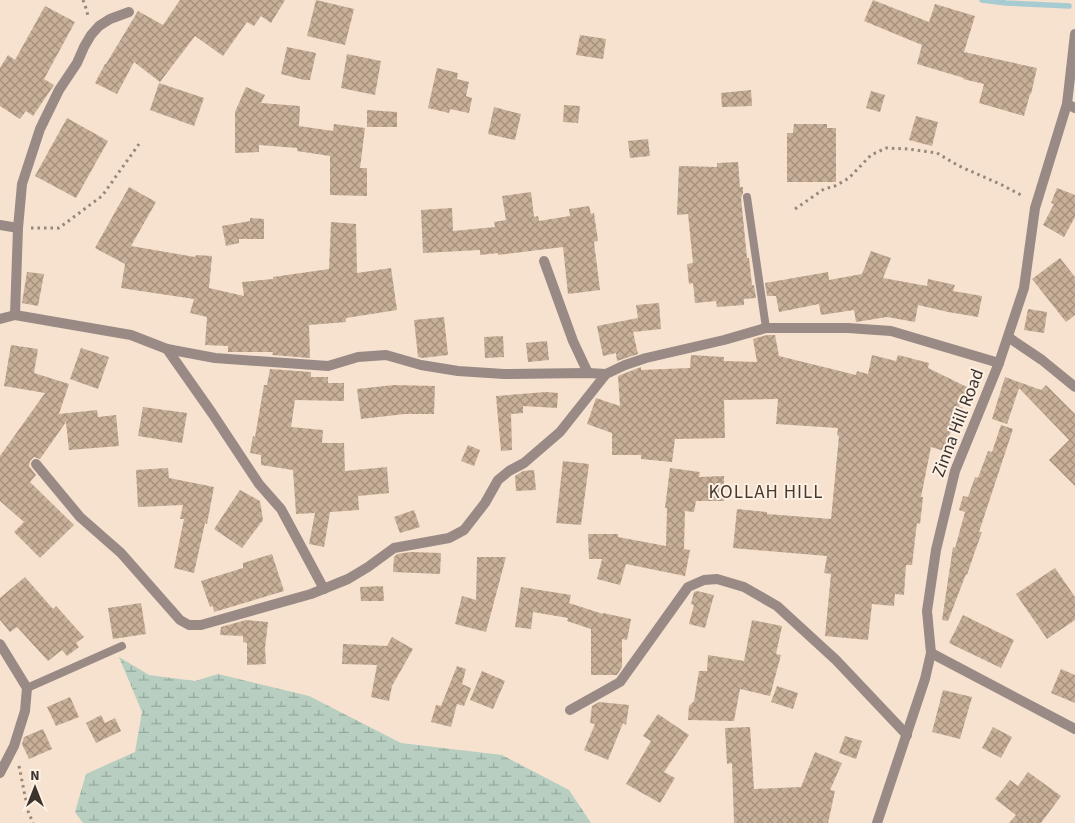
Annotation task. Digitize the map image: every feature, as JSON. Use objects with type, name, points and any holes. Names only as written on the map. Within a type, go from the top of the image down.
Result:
[{"type":"street","points":[[15,315],[18,228],[22,184],[40,129],[59,90],[78,63],[91,35],[99,26],[110,19],[129,12]]},
{"type":"street","name":"Zinna Hill Road","points":[[877,823],[925,679],[931,654],[927,611],[936,550],[952,479],[999,363],[1024,288],[1036,208],[1071,106],[1075,34]]},
{"type":"street","points":[[0,225],[18,228]]},
{"type":"street","points":[[544,261],[573,341],[588,373]]},
{"type":"street","points":[[0,319],[15,315],[131,335],[166,349],[215,358],[328,366],[358,357],[386,354],[422,365],[458,372],[606,374]]},
{"type":"street","points":[[36,464],[80,517],[121,553],[180,620],[189,625],[201,625],[311,594],[348,579],[394,548],[449,538],[464,530],[485,503],[498,480],[509,470],[524,463],[560,432],[606,374],[624,365],[766,328],[848,328],[891,331],[999,363]]},
{"type":"street","points":[[1008,337],[1042,360],[1075,387]]},
{"type":"street","points":[[166,349],[212,413],[259,484],[281,509],[324,589]]},
{"type":"street","points":[[570,710],[620,682],[688,587],[704,580],[717,579],[744,587],[777,606],[836,660],[907,735]]},
{"type":"street","points":[[0,644],[26,688],[25,711],[14,746],[0,774]]},
{"type":"street","points":[[931,654],[1075,729]]},
{"type":"lane","points":[[747,197],[766,328]]},
{"type":"lane","points":[[26,688],[122,646]]},
{"type":"path","points":[[18,228],[59,228],[102,196],[139,144]]},
{"type":"path","points":[[795,208],[824,189],[849,178],[871,155],[886,148],[937,153],[959,166],[1021,195],[1036,208]]},
{"type":"path","points":[[14,746],[28,811],[34,823]]},
{"type":"green space","points":[[119,657],[149,675],[195,681],[218,674],[309,696],[401,743],[502,755],[569,790],[591,823],[83,823],[75,812],[86,774],[135,752],[142,712]]},
{"type":"building","points":[[180,0],[285,0],[271,23],[261,16],[254,26],[247,22],[223,56],[195,36],[160,82],[134,62],[117,94],[95,83],[138,11],[163,25]]},
{"type":"building","points":[[316,0],[354,9],[345,45],[307,36]]},
{"type":"building","points":[[873,0],[929,22],[935,4],[975,16],[964,52],[1037,68],[1024,116],[979,103],[984,84],[917,64],[922,45],[864,21]]},
{"type":"building","points":[[45,6],[75,22],[44,79],[54,85],[33,116],[26,111],[20,119],[0,106],[0,68],[8,55],[15,60]]},
{"type":"building","points":[[580,35],[606,39],[603,59],[576,55]]},
{"type":"building","points":[[287,47],[316,53],[310,80],[281,74]]},
{"type":"building","points":[[347,54],[381,61],[375,95],[341,88]]},
{"type":"building","points":[[437,68],[458,73],[457,79],[469,82],[466,96],[472,98],[469,113],[450,109],[449,113],[428,108]]},
{"type":"building","points":[[159,83],[204,98],[194,126],[150,110]]},
{"type":"building","points":[[246,87],[265,95],[261,103],[300,106],[299,126],[333,131],[334,124],[365,128],[360,168],[367,168],[367,196],[330,195],[330,156],[297,151],[297,148],[259,145],[259,152],[235,153],[235,112]]},
{"type":"building","points":[[751,90],[752,106],[722,107],[721,93]]},
{"type":"building","points":[[871,91],[885,95],[880,112],[866,108]]},
{"type":"building","points":[[564,105],[580,106],[578,123],[563,122]]},
{"type":"building","points":[[494,107],[521,114],[515,140],[488,134]]},
{"type":"building","points":[[367,110],[397,112],[397,127],[367,127]]},
{"type":"building","points":[[916,116],[938,122],[932,146],[909,140]]},
{"type":"building","points":[[67,118],[108,141],[76,198],[35,176]]},
{"type":"building","points":[[794,124],[827,124],[827,128],[836,128],[836,182],[787,182],[787,133],[793,133]]},
{"type":"building","points":[[648,139],[650,156],[630,158],[628,141]]},
{"type":"building","points":[[738,162],[740,187],[743,187],[741,198],[747,258],[749,258],[752,285],[754,285],[756,298],[744,299],[744,305],[717,307],[716,301],[695,303],[693,283],[689,284],[687,264],[693,263],[688,214],[677,215],[679,166],[717,167],[717,163]]},
{"type":"building","points":[[129,187],[156,202],[131,246],[195,257],[196,255],[212,256],[209,288],[244,296],[242,282],[273,279],[273,277],[329,269],[331,222],[356,224],[357,273],[391,268],[397,310],[346,318],[346,322],[309,325],[310,358],[272,355],[273,352],[228,352],[228,346],[205,345],[207,317],[190,313],[194,299],[121,288],[125,264],[95,248]]},
{"type":"building","points":[[1057,188],[1075,195],[1075,217],[1064,237],[1043,225],[1054,204],[1051,203]]},
{"type":"building","points":[[531,192],[534,217],[538,216],[539,221],[570,216],[569,209],[589,206],[591,214],[594,213],[598,241],[594,242],[600,290],[568,294],[563,247],[498,255],[498,253],[480,255],[480,250],[423,253],[421,210],[452,208],[453,231],[495,227],[494,222],[506,220],[502,196]]},
{"type":"building","points":[[250,218],[264,219],[264,239],[239,239],[239,243],[226,246],[222,226],[250,221]]},
{"type":"building","points":[[871,251],[891,258],[883,278],[927,286],[928,279],[955,285],[953,291],[982,296],[978,317],[918,305],[915,322],[887,317],[856,322],[854,310],[821,315],[819,304],[779,312],[776,296],[767,296],[765,283],[828,272],[829,280],[862,274]]},
{"type":"building","points":[[1060,258],[1075,277],[1075,315],[1066,322],[1032,279]]},
{"type":"building","points":[[27,272],[44,274],[38,306],[22,303]]},
{"type":"building","points":[[659,303],[661,329],[633,332],[638,354],[617,361],[616,353],[603,356],[597,326],[638,318],[636,305]]},
{"type":"building","points":[[1028,309],[1047,312],[1044,333],[1024,330]]},
{"type":"building","points":[[444,317],[448,355],[418,357],[414,320]]},
{"type":"building","points":[[775,335],[779,356],[856,375],[857,371],[868,374],[872,355],[896,361],[898,355],[929,363],[928,368],[969,388],[959,406],[963,408],[955,429],[952,428],[944,451],[931,447],[921,497],[923,497],[920,524],[917,523],[912,565],[906,565],[904,595],[895,594],[894,606],[872,604],[868,640],[825,636],[831,574],[824,573],[827,556],[733,548],[737,509],[767,512],[767,514],[831,519],[839,436],[837,435],[838,428],[776,424],[778,399],[724,400],[725,438],[675,439],[672,462],[641,459],[641,455],[612,455],[612,433],[587,424],[596,398],[620,406],[618,376],[641,367],[641,370],[690,368],[691,355],[724,357],[724,361],[757,362],[753,339]]},
{"type":"building","points":[[503,336],[504,357],[485,358],[484,337]]},
{"type":"building","points":[[547,341],[549,360],[528,362],[526,343]]},
{"type":"building","points":[[11,345],[38,349],[34,373],[69,384],[59,414],[97,410],[98,417],[116,415],[119,446],[69,450],[66,422],[40,459],[34,457],[30,461],[29,466],[36,475],[30,482],[74,525],[40,558],[14,532],[24,522],[0,501],[0,456],[45,393],[4,386]]},
{"type":"building","points":[[81,348],[109,357],[98,389],[70,379]]},
{"type":"building","points":[[270,369],[311,372],[311,377],[328,377],[328,383],[344,383],[344,401],[295,400],[291,427],[323,430],[322,443],[344,443],[345,471],[387,467],[389,493],[358,496],[359,510],[330,512],[324,547],[309,544],[315,513],[296,514],[293,470],[261,465],[261,455],[250,453],[253,436],[255,437],[264,385],[267,385]]},
{"type":"building","points":[[1005,377],[1041,390],[1046,385],[1075,414],[1075,486],[1049,460],[1069,440],[1019,388],[1007,424],[992,419]]},
{"type":"building","points":[[394,385],[435,386],[434,414],[405,414],[361,419],[357,389]]},
{"type":"building","points":[[546,392],[558,393],[557,408],[523,406],[523,413],[511,414],[512,450],[501,451],[496,396]]},
{"type":"building","points":[[143,407],[187,413],[182,443],[138,436]]},
{"type":"building","points":[[1001,425],[1013,429],[979,532],[982,532],[948,621],[942,620],[953,547],[955,548],[965,512],[959,510],[963,496],[968,497],[975,477],[978,478],[988,451],[992,452]]},
{"type":"building","points":[[468,445],[480,450],[474,466],[461,461]]},
{"type":"building","points":[[563,461],[589,464],[581,525],[556,523]]},
{"type":"building","points":[[168,468],[169,478],[214,487],[207,524],[205,523],[194,573],[174,568],[184,519],[180,519],[183,505],[138,507],[136,470]]},
{"type":"building","points":[[670,468],[700,472],[699,477],[724,476],[724,501],[696,501],[694,512],[685,511],[684,549],[690,550],[685,576],[626,564],[620,585],[597,579],[602,559],[589,559],[588,534],[618,534],[618,537],[666,546],[667,508],[665,508]]},
{"type":"building","points":[[534,470],[536,490],[516,491],[515,476],[523,471]]},
{"type":"building","points":[[240,490],[260,501],[263,520],[242,548],[214,529]]},
{"type":"building","points":[[414,510],[420,527],[400,533],[394,517]]},
{"type":"building","points":[[411,552],[441,553],[440,574],[393,572],[394,557],[397,554]]},
{"type":"building","points":[[272,554],[284,591],[214,612],[213,606],[210,607],[201,581],[243,568],[243,563]]},
{"type":"building","points":[[477,557],[506,557],[486,632],[455,624],[462,596],[476,600]]},
{"type":"building","points":[[1055,568],[1075,597],[1075,620],[1047,639],[1016,594]]},
{"type":"building","points":[[25,577],[53,609],[56,606],[84,637],[76,643],[79,647],[67,656],[62,650],[48,661],[17,627],[10,632],[0,620],[0,598]]},
{"type":"building","points":[[383,586],[384,601],[361,601],[360,587]]},
{"type":"building","points":[[521,587],[571,595],[569,603],[603,614],[631,619],[627,640],[622,639],[622,667],[617,675],[591,675],[591,629],[567,621],[568,618],[533,612],[531,629],[515,627]]},
{"type":"building","points":[[694,592],[714,595],[705,628],[689,624],[694,605],[691,604]]},
{"type":"building","points":[[141,603],[146,634],[113,639],[108,608]]},
{"type":"building","points":[[963,615],[1014,640],[1001,668],[949,643]]},
{"type":"building","points":[[246,620],[268,622],[265,648],[266,664],[247,665],[247,643],[243,642],[243,636],[220,635],[221,627]]},
{"type":"building","points":[[752,620],[782,626],[776,654],[781,655],[770,696],[740,689],[734,721],[688,720],[689,706],[694,701],[699,671],[707,671],[708,655],[744,661]]},
{"type":"building","points":[[392,637],[413,649],[392,686],[389,701],[371,697],[377,665],[342,664],[343,644],[387,646]]},
{"type":"building","points":[[457,666],[466,669],[462,684],[471,688],[464,706],[457,704],[451,727],[431,722],[436,705],[441,706]]},
{"type":"building","points":[[1061,669],[1075,675],[1075,703],[1051,693]]},
{"type":"building","points":[[482,671],[505,681],[493,709],[470,700]]},
{"type":"building","points":[[777,686],[798,693],[793,709],[771,702]]},
{"type":"building","points":[[943,690],[972,697],[960,739],[932,732]]},
{"type":"building","points":[[70,697],[79,717],[56,726],[47,707]]},
{"type":"building","points":[[599,702],[629,705],[626,725],[623,723],[608,760],[584,750],[595,724],[590,723],[592,706]]},
{"type":"building","points":[[658,714],[689,735],[664,772],[675,778],[660,803],[626,784],[651,741],[643,736]]},
{"type":"building","points":[[101,715],[105,723],[115,718],[121,731],[96,743],[86,723]]},
{"type":"building","points":[[750,727],[754,789],[801,787],[815,752],[842,763],[830,790],[835,791],[828,823],[734,823],[732,763],[727,764],[725,728]]},
{"type":"building","points":[[993,727],[1012,737],[1001,758],[982,748]]},
{"type":"building","points":[[43,729],[52,749],[29,759],[22,744],[24,737]]},
{"type":"building","points":[[845,736],[862,741],[856,759],[839,753]]},
{"type":"building","points":[[1028,772],[1061,796],[1041,823],[1009,823],[1016,815],[995,799],[1010,780],[1018,786]]},
{"type":"waterway","points":[[982,0],[1069,6]]},
{"type":"district","name":"KOLLAH HILL","points":[[766,492]]}]
